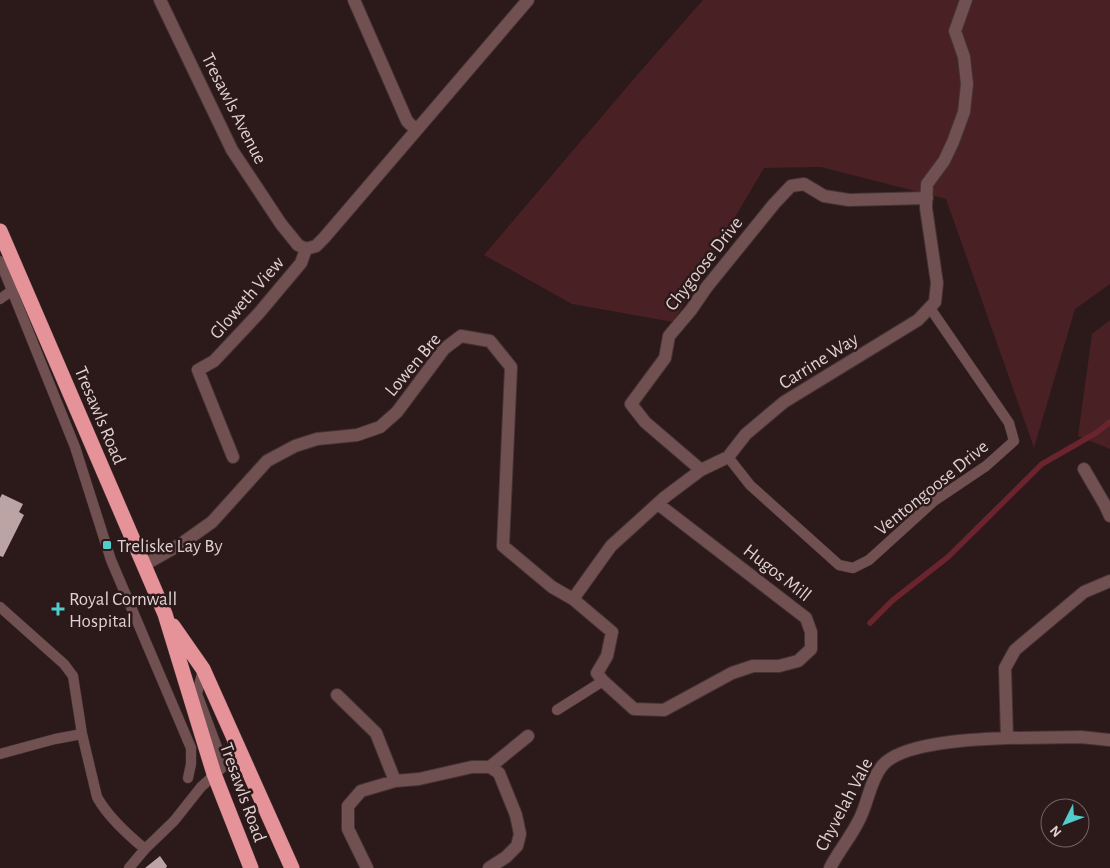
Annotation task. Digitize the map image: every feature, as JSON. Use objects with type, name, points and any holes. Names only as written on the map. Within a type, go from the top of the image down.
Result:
[{"type":"highway","name":"Tresawls Road","points":[[0,231],[18,286],[165,614],[251,868]]},
{"type":"highway","name":"Tresawls Road","points":[[165,614],[204,669],[292,868]]},
{"type":"street","name":"Tresawls Avenue","points":[[160,0],[232,150],[281,224],[298,245],[306,249]]},
{"type":"street","points":[[354,0],[408,121],[416,130]]},
{"type":"street","name":"Gloweth View","points":[[233,457],[198,370],[214,361],[259,313],[301,264],[306,249],[316,246],[324,238],[528,0]]},
{"type":"street","points":[[930,308],[935,302],[937,283],[926,208],[927,184],[947,155],[964,112],[967,84],[964,57],[955,31],[966,0]]},
{"type":"street","name":"Chygoose Drive","points":[[701,470],[645,422],[631,404],[665,358],[669,336],[774,204],[791,186],[804,184],[824,196],[850,200],[927,198]]},
{"type":"street","name":"Carrine Way","points":[[573,599],[611,546],[658,504],[701,470],[728,456],[746,434],[784,402],[918,320],[930,308]]},
{"type":"street","name":"Lowen Bre","points":[[144,565],[181,544],[212,522],[267,461],[295,446],[317,439],[357,435],[380,427],[396,412],[444,349],[461,336],[490,341],[510,367],[503,546],[552,587],[573,599]]},
{"type":"street","points":[[1084,469],[1110,516]]},
{"type":"street","name":"Hugos Mill","points":[[603,681],[634,709],[664,710],[732,673],[753,666],[779,666],[798,661],[811,649],[811,632],[806,618],[658,504]]},
{"type":"street","points":[[1007,738],[1005,668],[1015,650],[1084,592],[1110,581]]},
{"type":"street","points":[[573,599],[612,632],[607,656],[597,673],[603,681]]},
{"type":"street","points":[[337,695],[376,733],[395,781]]},
{"type":"street","points":[[366,868],[348,829],[348,806],[361,791],[395,781],[419,779],[472,768],[490,767],[528,736]]},
{"type":"street","name":"Chyvelah Vale","points":[[830,868],[859,821],[870,789],[881,767],[891,756],[958,740],[1081,737],[1110,740]]},
{"type":"street","points":[[489,868],[506,857],[517,846],[520,834],[516,814],[499,773],[490,767]]},
{"type":"lane","points":[[0,261],[18,286],[75,447],[111,560],[191,748],[191,764],[188,778]]},
{"type":"lane","points":[[0,299],[18,286]]},
{"type":"lane","name":"Ventongoose Drive","points":[[728,456],[750,485],[839,565],[853,568],[869,560],[934,501],[986,466],[1014,441],[1009,423],[930,308]]},
{"type":"lane","points":[[0,607],[64,664],[73,676],[82,734],[97,797],[131,838],[145,849]]},
{"type":"lane","name":"Tresawls Road","points":[[204,669],[197,694],[219,770]]},
{"type":"lane","points":[[557,710],[603,681]]},
{"type":"lane","points":[[0,754],[55,739],[82,734]]},
{"type":"lane","points":[[129,868],[145,849],[174,821],[201,787],[219,770],[246,767]]},
{"type":"shaded area","points":[[703,0],[1110,0],[1110,284],[1075,309],[1034,448],[946,199],[821,167],[764,168],[673,322],[572,304],[484,255]]},
{"type":"shaded area","points":[[1110,320],[1110,449],[1078,436],[1092,334]]},
{"type":"building","points":[[2,494],[23,504],[19,512],[24,515],[3,557],[0,556],[0,498]]},
{"type":"building","points":[[160,856],[167,866],[166,868],[145,868]]},
{"type":"waterway","points":[[870,623],[893,600],[948,557],[1042,464],[1096,433],[1110,422]]},
{"type":"place","name":"Treliske Lay By","points":[[107,545]]},
{"type":"place","name":"Royal Cornwall Hospital","points":[[58,609]]}]
